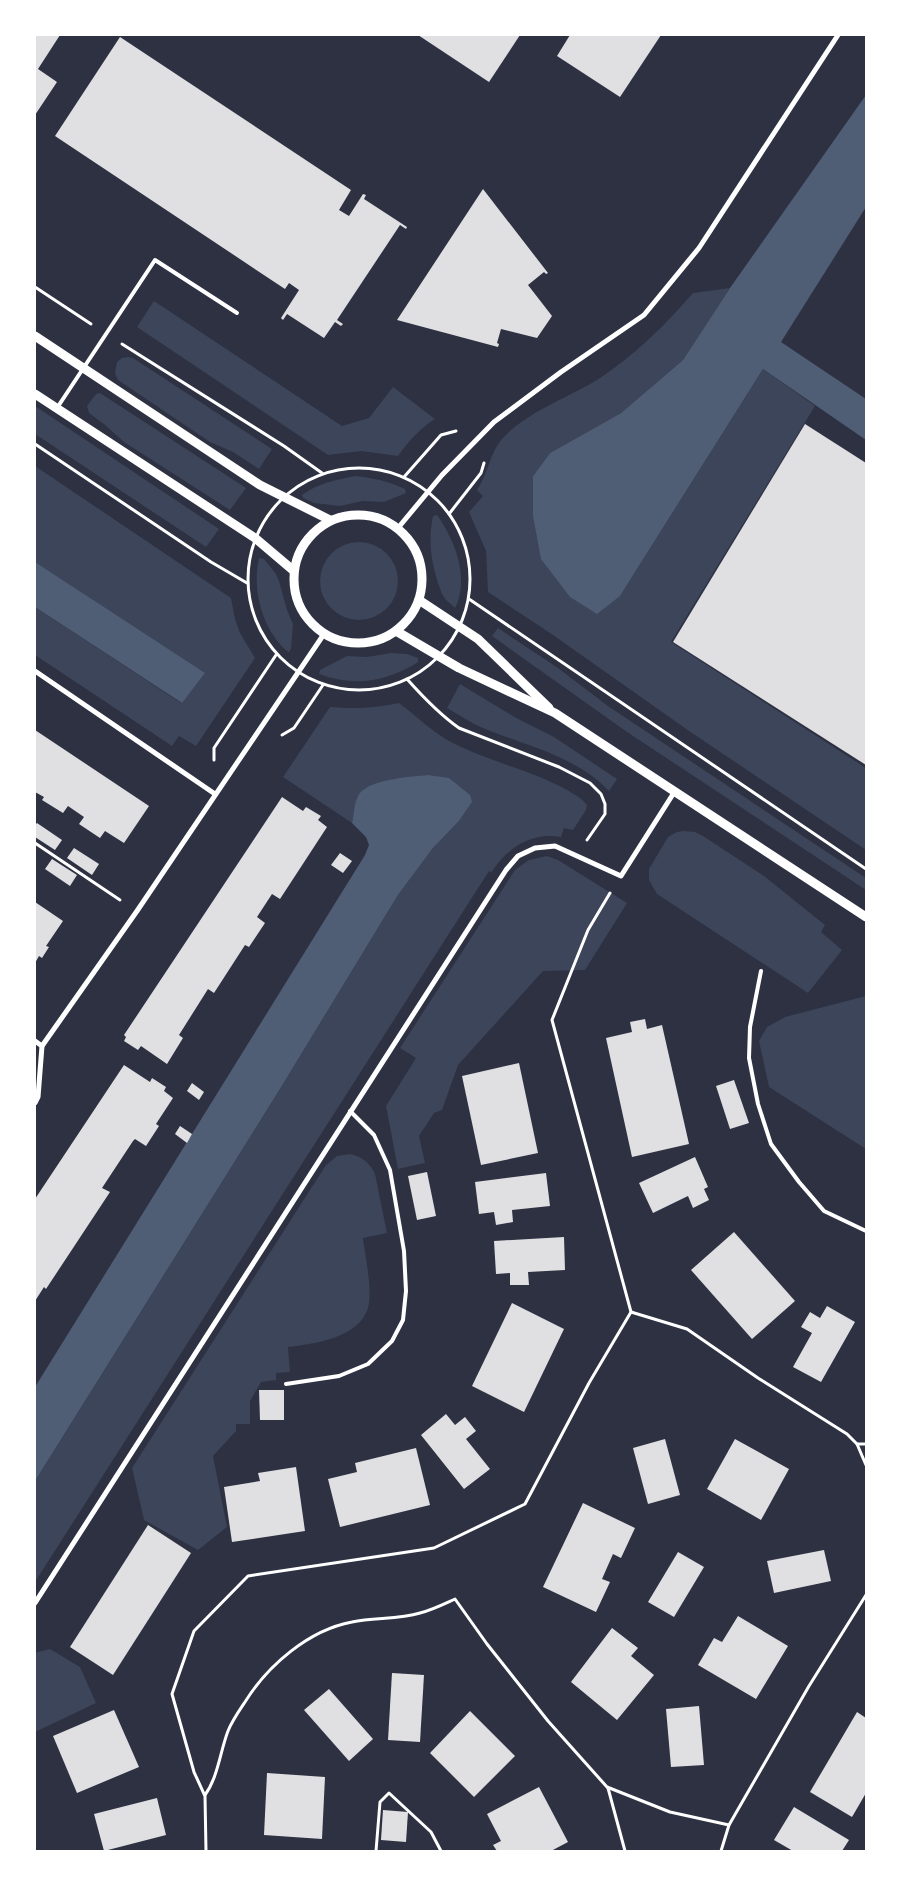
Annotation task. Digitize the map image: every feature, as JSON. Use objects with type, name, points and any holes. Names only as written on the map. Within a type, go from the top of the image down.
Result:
[{"type":"street","points":[[398,528],[442,475],[494,422],[561,372],[644,315],[699,248],[753,162],[838,35]]},
{"type":"street","points":[[35,336],[260,485],[330,520]]},
{"type":"street","points":[[35,394],[255,538],[294,571]]},
{"type":"street","points":[[353,515],[377,517],[398,528],[411,542],[420,561],[422,580],[419,600],[410,618],[396,631],[379,640],[360,643],[342,641],[324,634],[310,622],[299,607],[294,590],[294,571],[300,550],[304,544],[313,533],[330,520],[353,515]]},
{"type":"street","points":[[419,600],[478,639],[555,713]]},
{"type":"street","points":[[396,631],[459,668],[555,713],[866,917]]},
{"type":"street","points":[[35,1103],[38,1097],[42,1046],[137,911],[324,634]]},
{"type":"street","points":[[35,671],[215,794]]},
{"type":"street","points":[[35,1603],[506,870],[518,856],[535,848],[555,846],[621,876],[675,792]]},
{"type":"street","points":[[35,1041],[42,1046]]},
{"type":"lane","points":[[57,408],[85,369],[106,334],[156,260],[237,313]]},
{"type":"lane","points":[[761,971],[750,1027],[749,1058],[758,1104],[771,1144],[799,1182],[824,1211],[866,1231]]},
{"type":"lane","points":[[286,1384],[339,1376],[368,1364],[392,1341],[403,1320],[406,1291],[404,1250],[390,1170],[374,1135],[350,1111]]},
{"type":"path","points":[[35,286],[106,334],[284,446],[323,474],[309,480],[283,498],[271,510],[255,538],[248,568],[247,583],[252,614],[266,642],[276,654],[298,673],[323,685],[357,690],[392,686],[424,669],[439,656],[451,642],[460,626],[469,599],[866,869]]},
{"type":"path","points":[[35,444],[212,562],[247,583]]},
{"type":"path","points":[[215,794],[214,748],[276,654]]},
{"type":"path","points":[[408,679],[425,700],[459,728],[559,767],[590,783],[601,794],[605,804],[605,814],[577,856]]},
{"type":"path","points":[[35,843],[137,911]]},
{"type":"path","points":[[206,1851],[205,1796],[194,1772],[172,1694],[194,1632],[248,1576],[434,1548],[525,1504],[589,1383],[631,1312],[552,1020],[588,930],[621,876]]},
{"type":"path","points":[[631,1312],[687,1329],[758,1378],[847,1434],[858,1444],[866,1465]]},
{"type":"path","points":[[858,1444],[866,1444]]},
{"type":"path","points":[[721,1851],[730,1826],[809,1686],[866,1595]]},
{"type":"path","points":[[205,1796],[211,1787],[228,1730],[246,1700],[266,1674],[292,1650],[326,1630],[353,1622],[420,1614],[455,1599],[487,1644],[548,1721],[607,1787],[625,1851]]},
{"type":"path","points":[[607,1787],[670,1812],[730,1826]]},
{"type":"path","points":[[376,1851],[380,1802],[388,1793],[431,1832],[441,1851]]},
{"type":"shaded area","points":[[866,95],[866,207],[781,342],[866,399],[866,440],[763,369],[620,596],[597,614],[570,597],[541,559],[533,516],[533,476],[550,453],[621,413],[683,360],[730,288]]},
{"type":"shaded area","points":[[730,288],[683,360],[621,413],[550,453],[533,476],[533,516],[620,596],[763,369],[815,406],[671,642],[866,768],[866,850],[488,592],[486,551],[469,512],[483,496],[477,490],[494,451],[502,439],[523,421],[613,369],[650,338],[693,293]]},
{"type":"shaded area","points":[[154,301],[342,426],[369,418],[393,387],[435,419],[406,445],[398,456],[361,451],[328,455],[137,327]]},
{"type":"shaded area","points":[[122,358],[133,358],[272,449],[259,469],[233,452],[210,442],[118,380],[115,373],[117,362]]},
{"type":"shaded area","points":[[100,393],[246,488],[230,510],[124,442],[89,413],[87,406],[96,394]]},
{"type":"shaded area","points":[[35,406],[219,529],[206,547],[35,434]]},
{"type":"shaded area","points":[[35,466],[231,598],[240,633],[255,658],[196,746],[179,736],[172,746],[35,655],[35,607],[181,703],[204,674],[35,562]]},
{"type":"shaded area","points":[[355,476],[393,484],[405,489],[406,493],[384,502],[363,501],[340,506],[314,503],[303,498],[302,495],[321,485]]},
{"type":"shaded area","points":[[437,515],[450,536],[461,572],[459,597],[455,608],[442,594],[433,565],[430,536],[433,516]]},
{"type":"shaded area","points":[[359,542],[374,545],[387,553],[395,566],[398,581],[395,596],[387,609],[374,617],[359,620],[344,617],[331,609],[323,596],[320,581],[323,566],[331,553],[344,545]]},
{"type":"shaded area","points":[[259,558],[264,559],[276,574],[293,624],[291,649],[289,652],[283,648],[269,629],[261,610],[257,590]]},
{"type":"shaded area","points":[[35,562],[205,673],[182,703],[35,607]]},
{"type":"shaded area","points":[[498,628],[558,668],[608,706],[866,878],[866,890],[627,732],[492,636]]},
{"type":"shaded area","points":[[391,653],[407,654],[418,658],[418,662],[394,674],[370,680],[345,680],[319,674],[320,670],[347,656],[367,657]]},
{"type":"shaded area","points":[[460,684],[518,719],[554,737],[617,779],[609,791],[579,767],[545,751],[474,724],[447,708]]},
{"type":"shaded area","points":[[399,703],[431,729],[451,742],[540,777],[569,791],[587,805],[586,810],[573,830],[564,828],[561,837],[540,837],[521,844],[504,856],[491,873],[489,871],[35,1582],[35,1481],[280,1089],[398,895],[433,848],[458,822],[357,797],[352,823],[283,777],[330,707],[365,708]]},
{"type":"shaded area","points":[[428,775],[449,778],[470,795],[472,802],[458,822],[433,848],[398,895],[280,1089],[35,1481],[35,1387],[365,855],[369,845],[366,837],[352,823],[358,796],[363,790],[379,782]]},
{"type":"shaded area","points":[[677,832],[695,832],[703,836],[764,876],[825,925],[821,932],[842,950],[808,993],[657,894],[649,880],[649,869],[668,837]]},
{"type":"shaded area","points":[[547,856],[558,860],[627,903],[585,970],[543,971],[458,1065],[442,1110],[434,1113],[419,1136],[425,1163],[398,1169],[386,1106],[416,1058],[400,1048],[515,870],[529,860]]},
{"type":"shaded area","points":[[866,996],[866,1149],[769,1087],[759,1041],[767,1027],[785,1017]]},
{"type":"shaded area","points":[[350,1154],[366,1161],[375,1174],[387,1233],[363,1238],[370,1292],[368,1308],[363,1318],[346,1333],[310,1344],[288,1347],[290,1372],[276,1373],[276,1380],[261,1382],[250,1401],[250,1424],[236,1424],[236,1431],[213,1456],[227,1527],[198,1550],[144,1520],[132,1468],[326,1165],[337,1156]]},
{"type":"shaded area","points":[[50,1649],[80,1667],[96,1703],[35,1732],[35,1653]]},
{"type":"building","points":[[35,35],[60,35],[38,69],[57,82],[35,115]]},
{"type":"building","points":[[418,35],[520,35],[489,82]]},
{"type":"building","points":[[570,35],[661,35],[620,97],[557,56]]},
{"type":"building","points":[[120,37],[351,190],[339,210],[349,216],[363,194],[366,195],[364,199],[407,227],[406,229],[400,225],[337,320],[343,324],[341,326],[335,322],[324,338],[287,314],[283,320],[281,318],[299,290],[289,283],[285,289],[55,136]]},
{"type":"building","points":[[483,189],[548,273],[544,272],[528,285],[552,316],[537,338],[501,329],[497,343],[499,344],[498,347],[397,320]]},
{"type":"building","points":[[805,424],[866,463],[866,765],[673,642]]},
{"type":"building","points":[[35,730],[149,806],[124,843],[105,831],[100,838],[79,824],[84,817],[68,806],[63,813],[42,800],[44,797],[35,792]]},
{"type":"building","points":[[282,797],[303,811],[306,807],[321,816],[318,820],[327,827],[280,899],[272,894],[257,917],[265,923],[249,947],[245,945],[214,993],[208,989],[179,1035],[183,1038],[167,1064],[141,1046],[138,1050],[124,1041],[126,1037],[124,1035]]},
{"type":"building","points":[[37,823],[62,840],[55,850],[35,837],[35,825]]},
{"type":"building","points":[[74,848],[99,864],[92,875],[67,858]]},
{"type":"building","points":[[340,853],[352,861],[343,873],[331,865]]},
{"type":"building","points":[[52,859],[77,875],[70,886],[45,869]]},
{"type":"building","points":[[35,902],[63,921],[46,946],[49,947],[42,958],[39,956],[35,963]]},
{"type":"building","points":[[645,1019],[647,1029],[662,1025],[689,1144],[632,1157],[606,1038],[632,1032],[630,1022]]},
{"type":"building","points":[[519,1063],[538,1153],[481,1165],[462,1076]]},
{"type":"building","points":[[124,1065],[150,1082],[152,1078],[166,1087],[164,1091],[173,1098],[156,1124],[159,1126],[146,1146],[135,1139],[133,1141],[102,1188],[110,1192],[46,1289],[44,1287],[35,1301],[35,1199]]},
{"type":"building","points":[[734,1080],[749,1123],[730,1129],[716,1086]]},
{"type":"building","points":[[192,1083],[204,1092],[199,1100],[187,1091]]},
{"type":"building","points":[[180,1126],[192,1134],[187,1143],[175,1134]]},
{"type":"building","points":[[695,1157],[708,1187],[704,1189],[709,1200],[693,1208],[688,1196],[653,1213],[639,1183]]},
{"type":"building","points":[[427,1172],[436,1216],[417,1220],[408,1176]]},
{"type":"building","points":[[546,1173],[550,1206],[512,1210],[513,1222],[496,1225],[494,1212],[479,1214],[475,1182]]},
{"type":"building","points":[[734,1232],[795,1301],[752,1339],[691,1270]]},
{"type":"building","points":[[564,1237],[565,1270],[528,1272],[529,1285],[510,1285],[510,1273],[496,1274],[494,1241]]},
{"type":"building","points":[[512,1303],[564,1329],[524,1412],[472,1386]]},
{"type":"building","points":[[827,1306],[855,1322],[821,1382],[793,1367],[812,1333],[801,1327],[810,1312],[820,1318]]},
{"type":"building","points":[[259,1390],[284,1390],[284,1420],[260,1420]]},
{"type":"building","points":[[446,1414],[455,1425],[465,1417],[476,1431],[466,1439],[490,1469],[464,1489],[421,1435]]},
{"type":"building","points":[[665,1439],[680,1495],[648,1504],[633,1448]]},
{"type":"building","points":[[735,1439],[789,1469],[761,1520],[707,1489]]},
{"type":"building","points":[[416,1448],[430,1505],[340,1527],[328,1479],[357,1472],[355,1463]]},
{"type":"building","points":[[296,1467],[305,1531],[232,1542],[224,1487],[260,1481],[258,1473]]},
{"type":"building","points":[[583,1503],[635,1528],[621,1558],[613,1554],[602,1579],[610,1582],[596,1612],[543,1587]]},
{"type":"building","points":[[148,1525],[191,1553],[113,1675],[70,1647]]},
{"type":"building","points":[[824,1550],[831,1581],[774,1593],[767,1561]]},
{"type":"building","points":[[678,1552],[704,1567],[674,1617],[648,1602]]},
{"type":"building","points":[[738,1616],[788,1646],[756,1699],[698,1665],[714,1638],[722,1642]]},
{"type":"building","points":[[612,1628],[638,1648],[631,1656],[654,1675],[617,1720],[571,1682]]},
{"type":"building","points":[[392,1673],[424,1675],[420,1742],[388,1740]]},
{"type":"building","points":[[329,1689],[373,1739],[349,1761],[304,1710]]},
{"type":"building","points":[[699,1706],[704,1765],[671,1767],[666,1709]]},
{"type":"building","points":[[114,1710],[139,1767],[77,1793],[53,1736]]},
{"type":"building","points":[[470,1711],[515,1756],[474,1797],[430,1753]]},
{"type":"building","points":[[857,1712],[866,1718],[866,1793],[852,1817],[810,1792]]},
{"type":"building","points":[[267,1773],[325,1777],[322,1839],[264,1835]]},
{"type":"building","points":[[539,1787],[568,1842],[551,1851],[497,1851],[493,1845],[501,1841],[487,1814]]},
{"type":"building","points":[[157,1798],[166,1835],[104,1851],[94,1814]]},
{"type":"building","points":[[794,1807],[849,1840],[842,1851],[793,1851],[774,1840]]},
{"type":"building","points":[[383,1810],[408,1812],[406,1842],[381,1840]]}]
